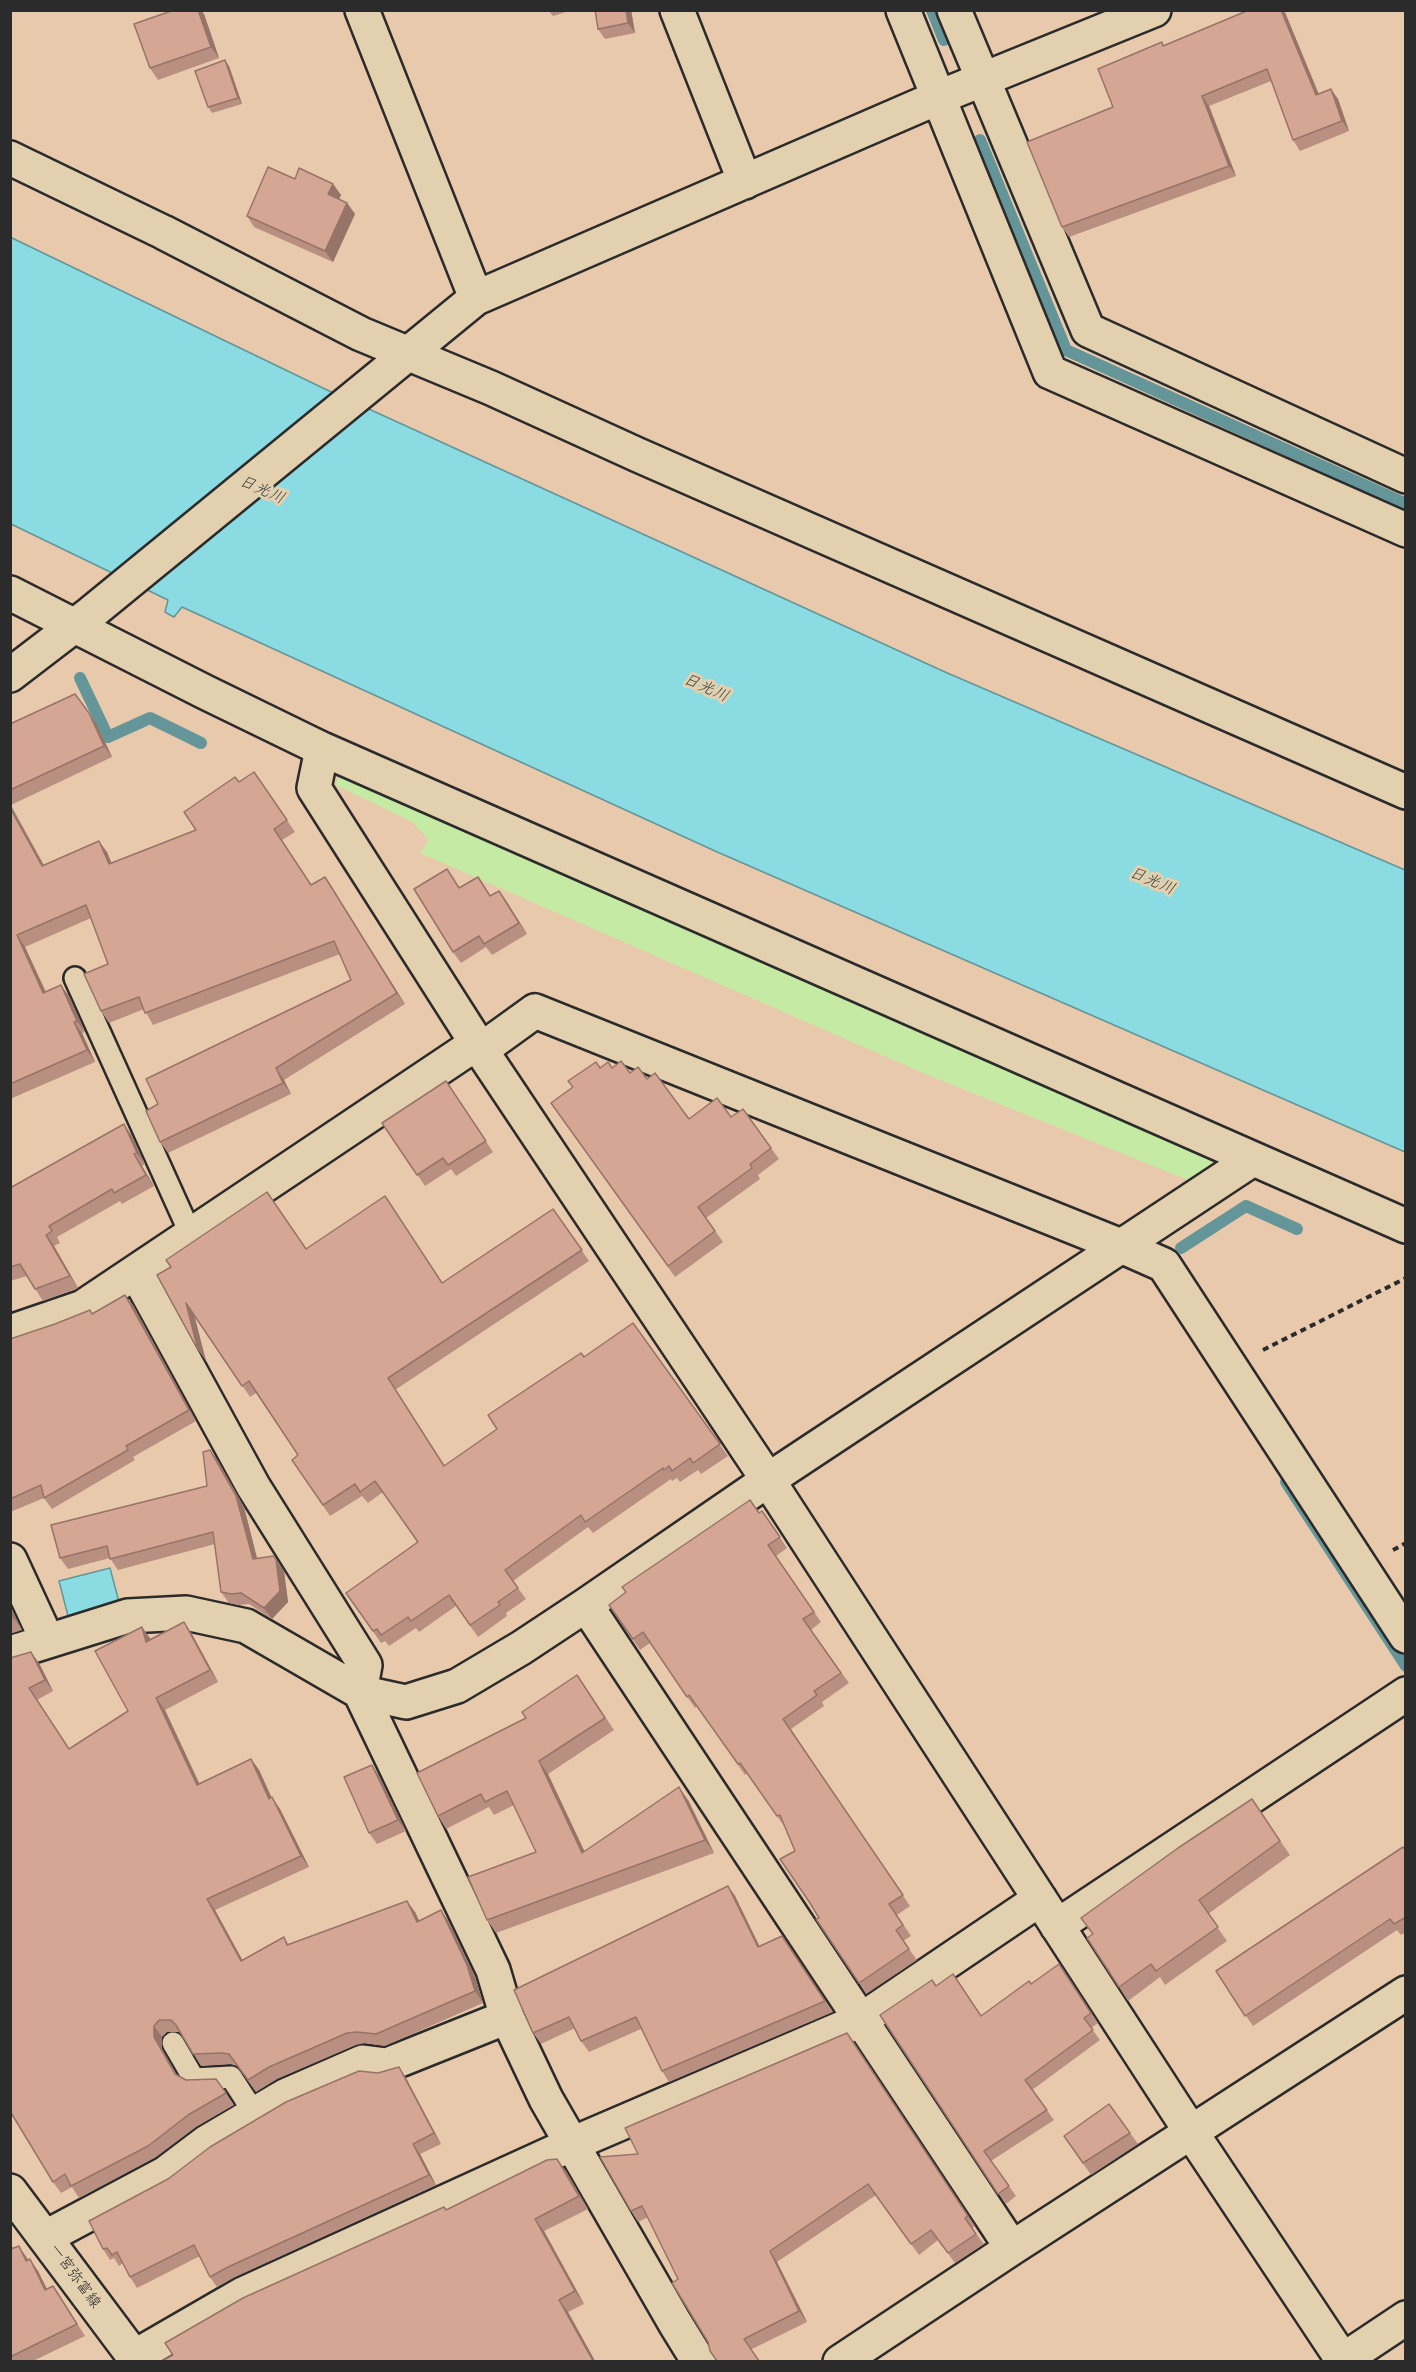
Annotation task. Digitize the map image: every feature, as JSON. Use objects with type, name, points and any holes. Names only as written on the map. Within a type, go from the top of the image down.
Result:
[{"type":"street","points":[[362,10],[476,298]]},
{"type":"street","points":[[676,10],[745,182]]},
{"type":"street","points":[[903,10],[1050,372],[1406,530]]},
{"type":"street","points":[[954,10],[1088,330],[1406,476]]},
{"type":"street","points":[[10,675],[83,619],[476,298],[937,98],[1154,10]]},
{"type":"street","points":[[10,158],[163,232],[361,333],[405,358],[1406,792]]},
{"type":"street","points":[[10,593],[83,619],[205,692],[322,749],[1406,1226]]},
{"type":"street","points":[[322,749],[314,788],[479,1046],[768,1480],[1342,2361],[1406,2318]]},
{"type":"street","points":[[10,1332],[83,1307],[535,1011],[1164,1265],[1406,1636]]},
{"type":"street","points":[[10,1653],[128,1616],[186,1613],[246,1626],[360,1692],[406,1702],[457,1686],[521,1648],[586,1605],[768,1480],[1253,1159]]},
{"type":"street","points":[[136,1272],[253,1485],[365,1665],[360,1692],[493,1970],[507,2017],[546,2099],[699,2361]]},
{"type":"street","points":[[10,1560],[47,1640]]},
{"type":"street","points":[[586,1605],[1011,2248]]},
{"type":"street","points":[[1057,1926],[1406,1694]]},
{"type":"street","points":[[136,2359],[243,2294],[572,2144],[861,2020],[1040,1899]]},
{"type":"street","points":[[840,2361],[1406,1994]]},
{"type":"street","points":[[46,2237],[166,2173],[207,2142],[285,2097],[363,2062],[387,2065],[507,2017]]},
{"type":"street","name":"一宮弥富線","points":[[10,2192],[136,2359]]},
{"type":"lane","points":[[75,978],[190,1235]]},
{"type":"lane","points":[[173,2043],[194,2079],[231,2077],[255,2114]]},
{"type":"path","points":[[1230,1367],[1406,1278]]},
{"type":"green space","points":[[338,778],[372,783],[1207,1152],[1211,1162],[1207,1182],[1190,1181],[923,1073],[420,853],[429,840],[412,822],[336,785]]},
{"type":"water","name":"日光川","points":[[10,237],[325,389],[945,672],[1405,870],[1405,1152],[715,851],[182,607],[174,617],[165,612],[168,600],[11,524]]},
{"type":"water","points":[[110,1568],[119,1602],[68,1616],[59,1581]]},
{"type":"building","points":[[174,10],[198,10],[211,47],[150,68],[134,24]]},
{"type":"building","points":[[595,10],[626,10],[628,23],[598,29]]},
{"type":"building","points":[[1249,10],[1281,10],[1316,95],[1331,89],[1342,121],[1293,140],[1267,69],[1202,96],[1229,166],[1062,227],[1027,142],[1113,107],[1098,69],[1162,42],[1163,46]]},
{"type":"building","points":[[225,60],[238,98],[208,107],[195,71]]},
{"type":"building","points":[[268,167],[295,179],[299,168],[333,184],[328,194],[347,203],[325,251],[247,216]]},
{"type":"building","points":[[75,694],[89,713],[104,746],[10,790],[10,724]]},
{"type":"building","points":[[254,772],[287,820],[274,829],[311,885],[325,877],[397,993],[276,1068],[283,1083],[160,1142],[146,1111],[158,1104],[146,1079],[351,980],[334,941],[145,1013],[139,997],[101,1011],[84,974],[108,964],[86,905],[17,935],[43,993],[61,985],[87,1050],[10,1084],[10,808],[42,866],[99,841],[109,864],[196,830],[184,812],[235,777],[239,782]]},
{"type":"building","points":[[447,869],[459,888],[478,877],[490,896],[499,891],[519,923],[484,944],[479,936],[453,952],[414,889]]},
{"type":"building","points":[[621,1061],[630,1073],[638,1067],[647,1079],[655,1073],[689,1119],[717,1098],[731,1117],[743,1109],[771,1148],[750,1164],[752,1168],[698,1207],[715,1231],[668,1266],[551,1103],[573,1087],[568,1081],[596,1062],[600,1068],[608,1062],[612,1068]]},
{"type":"building","points":[[446,1081],[486,1141],[448,1165],[443,1158],[417,1175],[382,1123]]},
{"type":"building","points":[[124,1124],[137,1153],[134,1154],[146,1175],[114,1193],[112,1189],[49,1226],[52,1231],[46,1235],[70,1276],[35,1289],[20,1264],[10,1267],[10,1188]]},
{"type":"building","points":[[267,1192],[306,1249],[385,1196],[442,1283],[553,1209],[582,1250],[388,1378],[444,1466],[497,1429],[488,1415],[581,1353],[584,1357],[633,1323],[720,1444],[693,1463],[690,1458],[672,1471],[669,1466],[664,1470],[663,1468],[585,1522],[581,1515],[505,1570],[518,1588],[498,1602],[500,1605],[470,1625],[449,1595],[411,1621],[408,1617],[381,1635],[377,1629],[373,1631],[346,1593],[418,1542],[375,1481],[360,1492],[355,1484],[323,1505],[292,1460],[298,1455],[249,1381],[242,1386],[186,1303],[198,1350],[157,1275],[171,1267],[166,1260]]},
{"type":"building","points":[[125,1295],[189,1410],[126,1446],[128,1450],[44,1498],[41,1485],[10,1499],[10,1339],[90,1310],[92,1314]]},
{"type":"building","points":[[210,1450],[236,1496],[253,1559],[274,1556],[276,1560],[280,1591],[264,1608],[241,1593],[221,1592],[213,1532],[110,1559],[107,1546],[60,1558],[51,1525],[207,1486],[203,1452]]},
{"type":"building","points":[[750,1500],[759,1513],[762,1511],[780,1537],[768,1545],[814,1612],[803,1619],[841,1673],[814,1691],[817,1695],[783,1719],[903,1895],[889,1904],[903,1925],[896,1930],[909,1949],[859,1983],[816,1919],[819,1918],[780,1859],[795,1851],[780,1815],[777,1816],[689,1695],[687,1697],[643,1632],[633,1639],[609,1605],[626,1592],[622,1587]]},
{"type":"building","points":[[184,1622],[210,1670],[156,1698],[197,1785],[251,1759],[269,1799],[272,1797],[301,1856],[207,1899],[241,1961],[284,1937],[287,1945],[407,1901],[417,1922],[441,1910],[467,1965],[475,1991],[376,2034],[347,2033],[269,2067],[248,2080],[229,2054],[193,2054],[171,2020],[159,2020],[154,2026],[154,2037],[175,2074],[186,2080],[216,2079],[226,2093],[188,2115],[148,2146],[71,2186],[65,2174],[53,2182],[10,2111],[10,1658],[31,1652],[45,1680],[29,1688],[69,1749],[128,1711],[95,1651],[142,1627],[146,1642]]},
{"type":"building","points":[[577,1675],[605,1718],[539,1761],[582,1853],[679,1787],[705,1840],[487,1920],[468,1877],[536,1852],[507,1791],[485,1802],[481,1794],[438,1816],[417,1773],[526,1718],[522,1712]]},
{"type":"building","points":[[372,1765],[398,1820],[369,1833],[344,1777]]},
{"type":"building","points":[[1252,1799],[1280,1841],[1199,1900],[1218,1927],[1156,1971],[1151,1964],[1119,1987],[1087,1938],[1093,1934],[1081,1918],[1178,1848]]},
{"type":"building","points":[[1403,1847],[1406,1851],[1406,1917],[1394,1924],[1390,1919],[1245,2016],[1216,1971]]},
{"type":"building","points":[[728,1886],[758,1947],[782,1936],[825,2001],[662,2071],[636,2017],[581,2041],[569,2017],[533,2033],[514,1990]]},
{"type":"building","points":[[1059,1964],[1091,2013],[1084,2018],[1093,2030],[1025,2080],[1047,2110],[984,2151],[1009,2186],[998,2194],[880,2015],[932,1980],[936,1986],[953,1974],[981,2016],[1029,1981],[1031,1984]]},
{"type":"building","points":[[847,2033],[968,2216],[965,2218],[976,2234],[948,2253],[931,2230],[911,2244],[868,2184],[770,2251],[799,2311],[744,2339],[759,2361],[717,2361],[672,2283],[678,2279],[642,2206],[631,2211],[600,2157],[638,2154],[625,2128]]},
{"type":"building","points":[[399,2067],[434,2133],[413,2144],[429,2175],[210,2277],[194,2245],[130,2277],[117,2252],[112,2255],[107,2248],[103,2249],[89,2221],[168,2179],[210,2147],[286,2102],[359,2071],[378,2073]]},
{"type":"building","points":[[1109,2104],[1130,2133],[1083,2163],[1064,2136]]},
{"type":"building","points":[[557,2159],[579,2196],[535,2219],[575,2291],[559,2300],[593,2361],[162,2361],[173,2355],[165,2343],[243,2298],[444,2207],[446,2210],[547,2160]]},
{"type":"building","points":[[19,2246],[26,2261],[30,2259],[45,2290],[53,2286],[77,2324],[10,2357],[10,2248]]},
{"type":"waterway","points":[[932,10],[944,40]]},
{"type":"waterway","points":[[980,140],[1066,350],[1406,504]]},
{"type":"waterway","points":[[80,678],[108,737],[150,718],[201,743]]},
{"type":"waterway","points":[[1181,1248],[1246,1206],[1297,1229]]},
{"type":"waterway","points":[[1286,1482],[1406,1666]]}]
